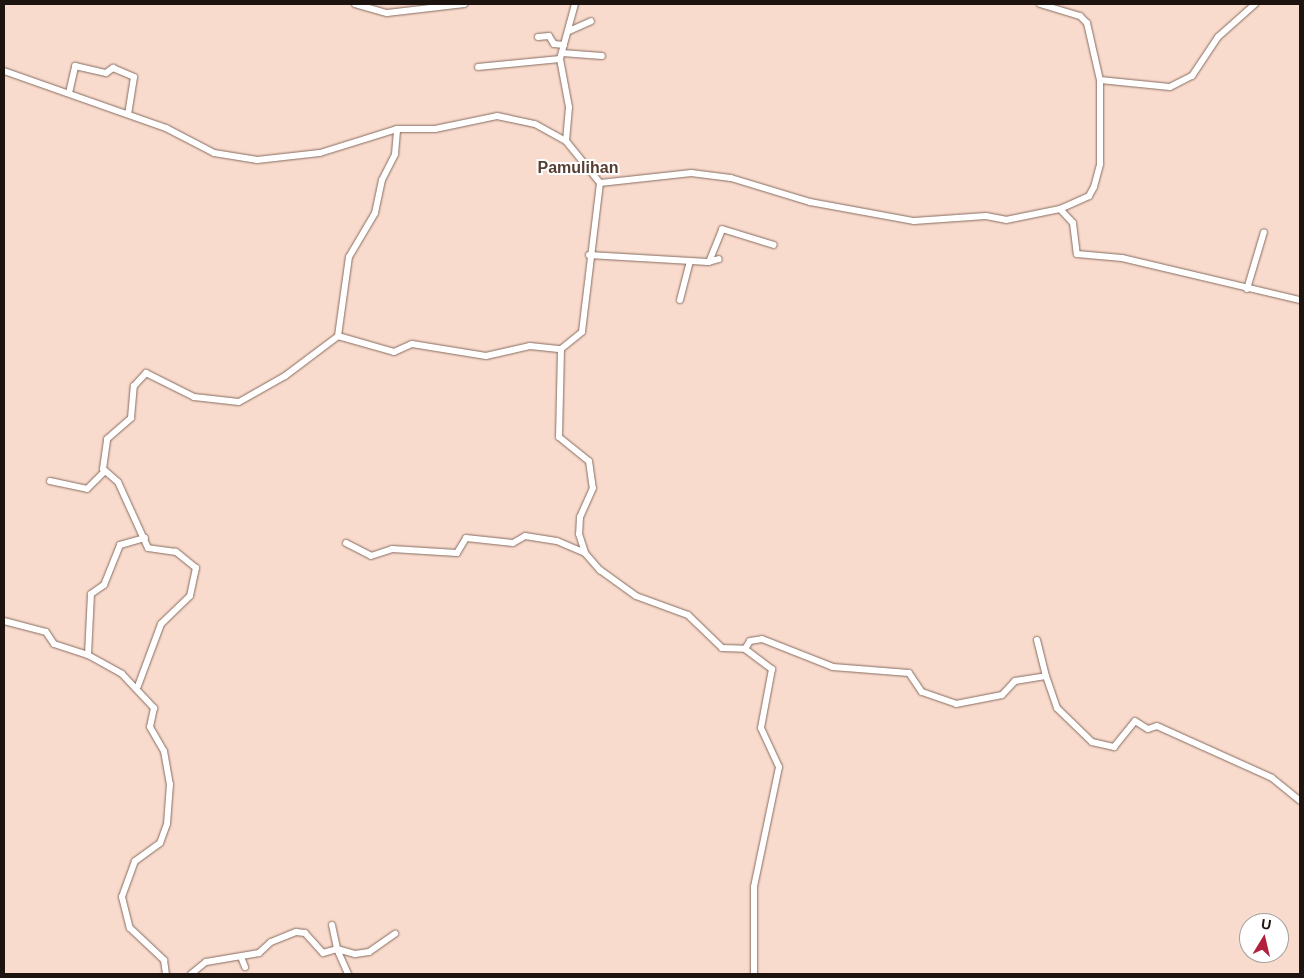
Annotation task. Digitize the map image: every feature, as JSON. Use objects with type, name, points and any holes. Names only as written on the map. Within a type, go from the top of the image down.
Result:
[{"type":"street","points":[[354,4],[387,12],[405,6],[464,4]]},
{"type":"street","points":[[566,141],[568,107],[561,56],[575,4]]},
{"type":"street","points":[[600,183],[691,173],[731,178],[810,202],[914,221],[986,216],[1006,220],[1060,209],[1090,196],[1094,187],[1100,164],[1100,80],[1088,23],[1080,16],[1040,4]]},
{"type":"street","points":[[1100,80],[1170,87],[1185,83],[1218,37],[1255,4]]},
{"type":"street","points":[[568,31],[591,22]]},
{"type":"street","points":[[538,37],[549,36],[554,44],[564,45]]},
{"type":"street","points":[[478,66],[561,56],[602,56]]},
{"type":"street","points":[[69,93],[75,66],[106,74],[113,68],[134,77],[128,113]]},
{"type":"street","points":[[4,71],[128,113],[214,153],[257,160],[320,154],[397,129],[435,129],[497,116],[535,124],[566,141],[600,183],[589,255],[582,332],[561,349],[530,346],[486,356],[412,344],[394,352],[338,336]]},
{"type":"street","points":[[50,481],[87,489],[105,472],[107,438],[131,418],[134,386],[142,375],[151,373],[194,397],[239,402],[285,376],[338,336],[349,257],[375,213],[382,180],[395,154],[397,129]]},
{"type":"street","points":[[1060,209],[1073,223],[1077,254],[1122,258],[1300,300]]},
{"type":"street","points":[[709,262],[722,229],[774,245]]},
{"type":"street","points":[[1247,289],[1264,232]]},
{"type":"street","points":[[589,255],[709,262],[719,259]]},
{"type":"street","points":[[680,300],[690,261]]},
{"type":"street","points":[[561,349],[559,437],[589,461],[593,478],[579,526],[585,553]]},
{"type":"street","points":[[105,472],[118,482],[148,548],[183,556],[196,568],[190,596],[161,624],[138,686]]},
{"type":"street","points":[[346,543],[370,556],[392,549],[457,553],[466,538],[513,543],[526,536],[557,541],[585,553],[622,588],[688,615],[722,648],[745,648],[766,661],[774,674],[762,728],[779,767],[754,887],[754,974]]},
{"type":"street","points":[[88,655],[91,594],[104,585],[120,545],[145,538]]},
{"type":"street","points":[[4,621],[46,632],[54,644],[88,655],[138,686],[154,708],[150,727],[167,762],[167,824],[160,843],[142,854],[127,876],[122,907],[130,928],[164,960],[166,974]]},
{"type":"street","points":[[745,648],[750,641],[762,639],[833,667],[908,673],[922,692],[956,704],[1002,695],[1014,681],[1046,676]]},
{"type":"street","points":[[1037,640],[1046,676],[1057,708],[1094,743],[1115,746],[1136,720],[1148,729],[1157,726],[1272,778],[1300,801]]},
{"type":"street","points":[[332,925],[336,949],[348,974]]},
{"type":"street","points":[[191,974],[206,962],[241,958],[259,953],[271,942],[296,932],[305,933],[323,953],[336,949],[369,952],[395,934]]},
{"type":"street","points":[[241,958],[245,967]]},
{"type":"district","name":"Pamulihan","points":[[578,168]]}]
